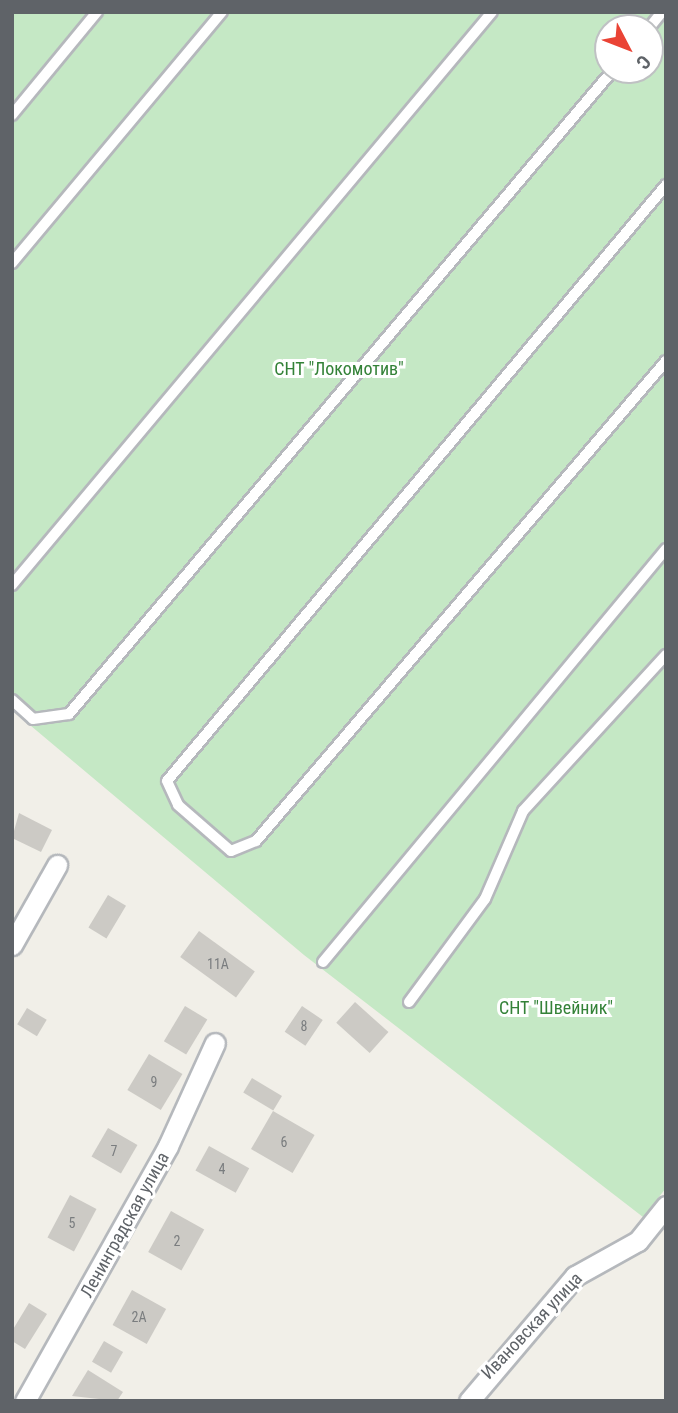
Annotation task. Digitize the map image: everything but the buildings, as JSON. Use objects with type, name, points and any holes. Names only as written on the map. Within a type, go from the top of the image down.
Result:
[{"type":"street","points":[[12,945],[57,864]]},
{"type":"street","name":"Ленинградская улица","points":[[25,1401],[168,1146],[215,1043]]},
{"type":"street","name":"Ивановская улица","points":[[469,1401],[575,1276],[638,1241],[666,1206]]},
{"type":"street","points":[[12,1398],[17,1401]]},
{"type":"lane","points":[[12,115],[97,12]]},
{"type":"lane","points":[[12,263],[222,12]]},
{"type":"lane","points":[[12,585],[492,12]]},
{"type":"lane","points":[[12,700],[33,719],[69,714],[601,84]]},
{"type":"lane","points":[[666,185],[167,781],[178,805],[231,850],[256,841],[666,361]]},
{"type":"lane","points":[[323,962],[666,549]]},
{"type":"lane","points":[[408,1002],[485,899],[523,811],[666,655]]},
{"type":"green space","name":"СНТ \"Локомотив\"","points":[[12,12],[666,12],[666,1188],[643,1217],[304,955],[12,710]]},
{"type":"park label","name":"СНТ \"Швейник\"","points":[[556,1008]]}]
